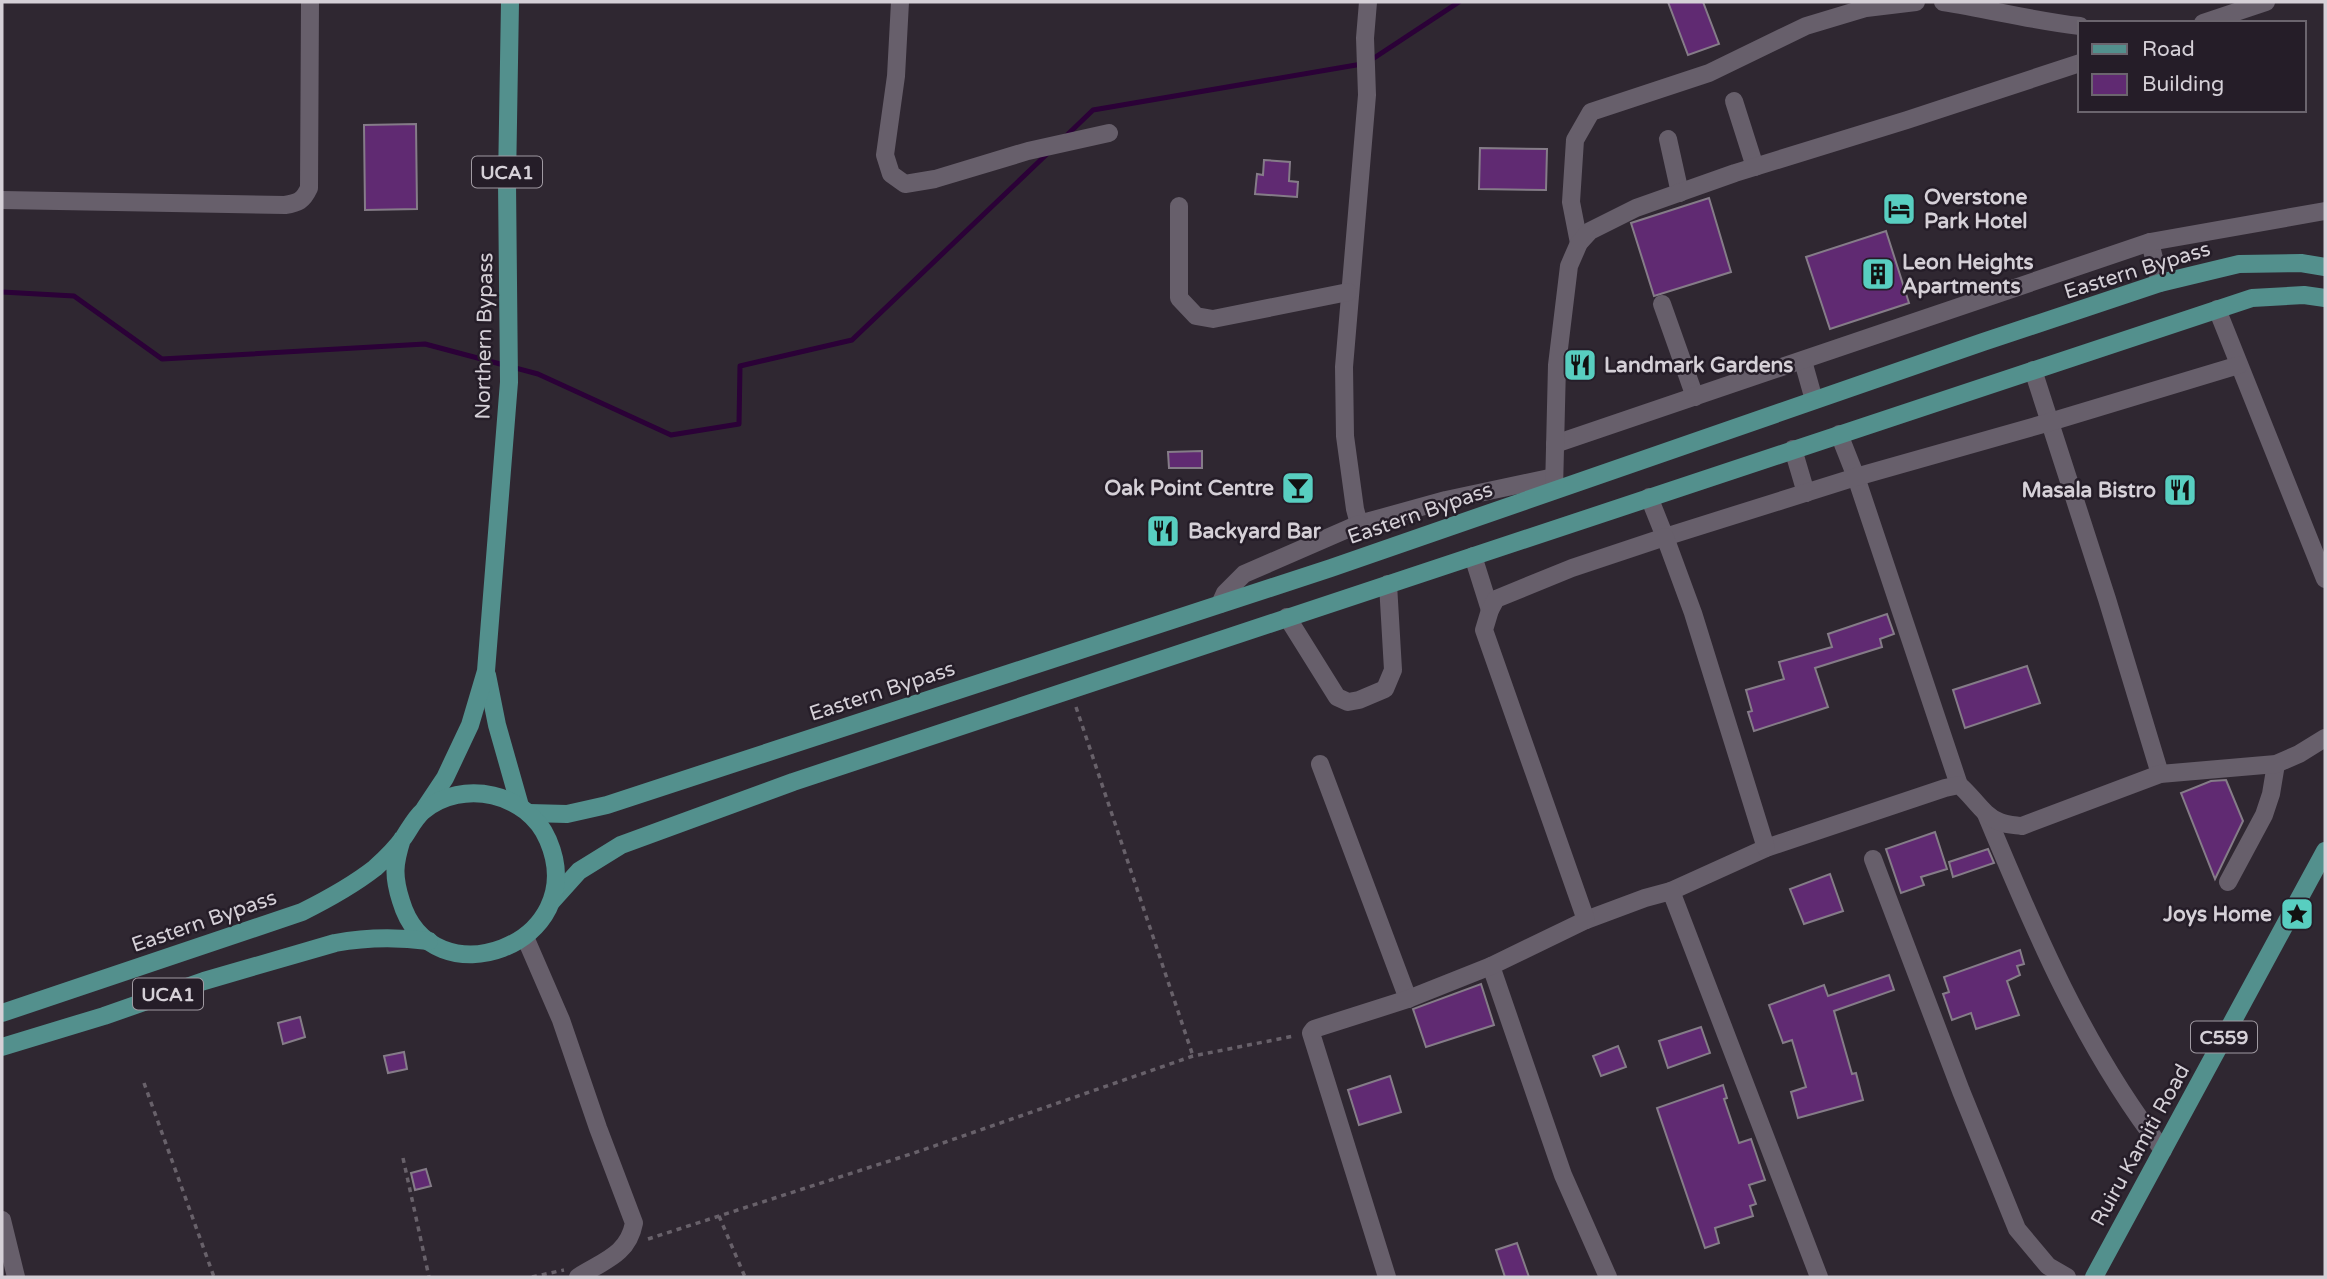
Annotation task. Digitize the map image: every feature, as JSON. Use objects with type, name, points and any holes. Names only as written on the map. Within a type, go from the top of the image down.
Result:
[{"type":"main road","name":"Northern Bypass","points":[[486,671],[509,382],[507,182],[510,2]]},
{"type":"main road","name":"Eastern Bypass","points":[[2,1013],[302,912],[347,889],[377,866],[423,811],[446,798],[471,792],[497,795],[525,809],[567,814],[607,805],[1220,604],[1554,484],[1814,400],[2160,283],[2239,264],[2301,263],[2325,267]]},
{"type":"main road","name":"Eastern Bypass","points":[[552,901],[579,871],[621,845],[648,833],[1070,689],[2252,298],[2304,295],[2325,298]]},
{"type":"main road","name":"UCA1","points":[[486,671],[497,725],[525,809]]},
{"type":"main road","name":"UCA1","points":[[423,811],[445,778],[470,725],[486,671]]},
{"type":"main road","name":"Eastern Bypass","points":[[402,839],[394,879],[405,914],[416,929],[446,950],[482,955],[500,951],[525,937],[544,918],[552,901],[556,877],[554,853],[544,831],[525,809]]},
{"type":"main road","name":"Ruiru Kamiti Road","points":[[2094,1277],[2325,850]]},
{"type":"main road","name":"Eastern Bypass","points":[[2,1047],[104,1016],[204,981],[335,943],[355,939],[402,937],[430,941]]},
{"type":"street","points":[[2,200],[285,205],[298,203],[309,188],[310,2]]},
{"type":"street","points":[[900,2],[896,76],[886,155],[891,174],[905,184],[935,179],[1028,151],[1109,134]]},
{"type":"street","points":[[1359,524],[1354,509],[1345,436],[1344,367],[1348,292],[1367,95],[1364,38],[1368,2]]},
{"type":"street","points":[[1580,243],[1571,202],[1575,140],[1591,113],[1709,73],[1806,26],[1866,8],[1916,2]]},
{"type":"street","points":[[1943,2],[1985,8],[2046,23],[2078,26]]},
{"type":"street","points":[[2209,21],[2266,2]]},
{"type":"street","points":[[1220,604],[1225,593],[1244,574],[1359,524],[1446,500],[1554,484],[1557,365],[1569,266],[1580,243],[1590,231],[1636,208],[1680,192],[2078,64]]},
{"type":"street","points":[[1734,102],[1755,167]]},
{"type":"street","points":[[1668,139],[1680,192]]},
{"type":"street","points":[[1179,205],[1179,298],[1196,316],[1213,319],[1348,292]]},
{"type":"street","points":[[1555,444],[2150,242],[2325,211]]},
{"type":"street","points":[[2150,242],[2160,283]]},
{"type":"street","points":[[1662,304],[1695,397]]},
{"type":"street","points":[[2217,309],[2325,579]]},
{"type":"street","points":[[1803,361],[1814,400]]},
{"type":"street","points":[[1586,920],[1484,630],[1496,599],[1572,568],[1665,537],[1856,477],[2239,365]]},
{"type":"street","points":[[2033,370],[2160,774]]},
{"type":"street","points":[[1839,434],[1856,477],[1959,785],[1986,814],[2036,935],[2087,1035],[2132,1110],[2163,1150]]},
{"type":"street","points":[[1793,449],[1806,493]]},
{"type":"street","points":[[1649,497],[1693,613],[1766,848]]},
{"type":"street","points":[[1473,556],[1490,610]]},
{"type":"street","points":[[1287,617],[1337,696],[1349,702],[1359,700],[1385,690],[1390,681],[1392,670],[1388,584]]},
{"type":"street","points":[[1986,814],[2000,822],[2022,826],[2160,774],[2276,764],[2325,738]]},
{"type":"street","points":[[1320,764],[1408,999]]},
{"type":"street","points":[[2228,882],[2264,815],[2276,764]]},
{"type":"street","points":[[1387,1277],[1311,1033],[1314,1029],[1408,999],[1491,966],[1586,920],[1671,891],[1766,848],[1959,785]]},
{"type":"street","points":[[1873,859],[1961,1091],[2017,1229],[2045,1272],[2067,1277]]},
{"type":"street","points":[[1671,891],[1819,1277]]},
{"type":"street","points":[[525,937],[561,1020],[594,1118],[634,1223],[626,1246],[578,1277]]},
{"type":"street","points":[[1491,966],[1563,1175],[1608,1277]]},
{"type":"street","points":[[2,1220],[16,1277]]},
{"type":"path","points":[[1070,689],[1193,1056]]},
{"type":"path","points":[[626,1246],[914,1153],[1193,1056],[1311,1033]]},
{"type":"path","points":[[144,1083],[214,1277]]},
{"type":"path","points":[[403,1158],[429,1277]]},
{"type":"path","points":[[719,1216],[745,1277]]},
{"type":"building","points":[[1668,2],[1703,2],[1719,44],[1688,55]]},
{"type":"building","points":[[416,124],[417,209],[365,210],[364,125]]},
{"type":"building","points":[[1480,148],[1547,149],[1546,190],[1479,189]]},
{"type":"building","points":[[1264,160],[1290,162],[1289,181],[1298,182],[1297,197],[1255,194],[1257,174],[1263,175]]},
{"type":"building","points":[[1709,198],[1731,272],[1654,296],[1631,223]]},
{"type":"building","points":[[1886,231],[1909,303],[1830,329],[1806,257]]},
{"type":"building","points":[[1202,451],[1202,468],[1169,468],[1168,452]]},
{"type":"building","points":[[1887,614],[1894,634],[1880,639],[1882,647],[1815,668],[1828,707],[1754,731],[1748,712],[1752,711],[1746,690],[1784,679],[1779,662],[1832,647],[1828,634]]},
{"type":"building","points":[[2027,666],[2040,703],[1965,728],[1953,690]]},
{"type":"building","points":[[2226,780],[2243,821],[2215,879],[2181,793],[2211,781]]},
{"type":"building","points":[[1935,832],[1947,869],[1921,877],[1924,885],[1901,893],[1886,849]]},
{"type":"building","points":[[1988,849],[1994,863],[1953,877],[1949,862]]},
{"type":"building","points":[[1830,874],[1843,911],[1804,924],[1790,889]]},
{"type":"building","points":[[2020,950],[2024,964],[2017,966],[2020,975],[2007,981],[2019,1015],[1976,1029],[1971,1013],[1952,1020],[1943,994],[1949,992],[1944,977]]},
{"type":"building","points":[[1889,975],[1894,990],[1834,1011],[1852,1074],[1856,1073],[1863,1100],[1798,1118],[1791,1092],[1806,1087],[1792,1040],[1783,1043],[1769,1005],[1824,985],[1828,996]]},
{"type":"building","points":[[1481,984],[1494,1025],[1426,1047],[1413,1009]]},
{"type":"building","points":[[300,1017],[305,1037],[283,1044],[278,1023]]},
{"type":"building","points":[[1701,1027],[1710,1053],[1668,1068],[1659,1041]]},
{"type":"building","points":[[1618,1046],[1626,1067],[1601,1076],[1593,1056]]},
{"type":"building","points":[[404,1052],[407,1069],[388,1073],[384,1056]]},
{"type":"building","points":[[1390,1076],[1401,1112],[1359,1125],[1348,1090]]},
{"type":"building","points":[[1723,1085],[1727,1098],[1724,1099],[1739,1143],[1751,1139],[1765,1180],[1749,1185],[1756,1204],[1750,1206],[1753,1216],[1715,1228],[1719,1243],[1705,1248],[1657,1108]]},
{"type":"building","points":[[426,1169],[431,1186],[415,1190],[411,1173]]},
{"type":"building","points":[[1517,1243],[1529,1277],[1505,1277],[1496,1250]]},
{"type":"waterway","points":[[1371,60],[1459,2]]},
{"type":"waterway","points":[[1065,137],[1093,110],[1362,64]]},
{"type":"waterway","points":[[2,292],[74,296],[162,359],[425,344],[538,374],[671,435],[739,424],[740,366],[852,340],[1048,153]]},
{"type":"place","name":"Overstone Park Hotel","points":[[1899,209]]},
{"type":"place","name":"Leon Heights Apartments","points":[[1878,274]]},
{"type":"place","name":"Landmark Gardens","points":[[1580,365]]},
{"type":"place","name":"Oak Point Centre","points":[[1298,488]]},
{"type":"place","name":"Masala Bistro","points":[[2180,490]]},
{"type":"place","name":"Backyard Bar","points":[[1163,531]]},
{"type":"place","name":"Joys Home","points":[[2297,914]]}]
